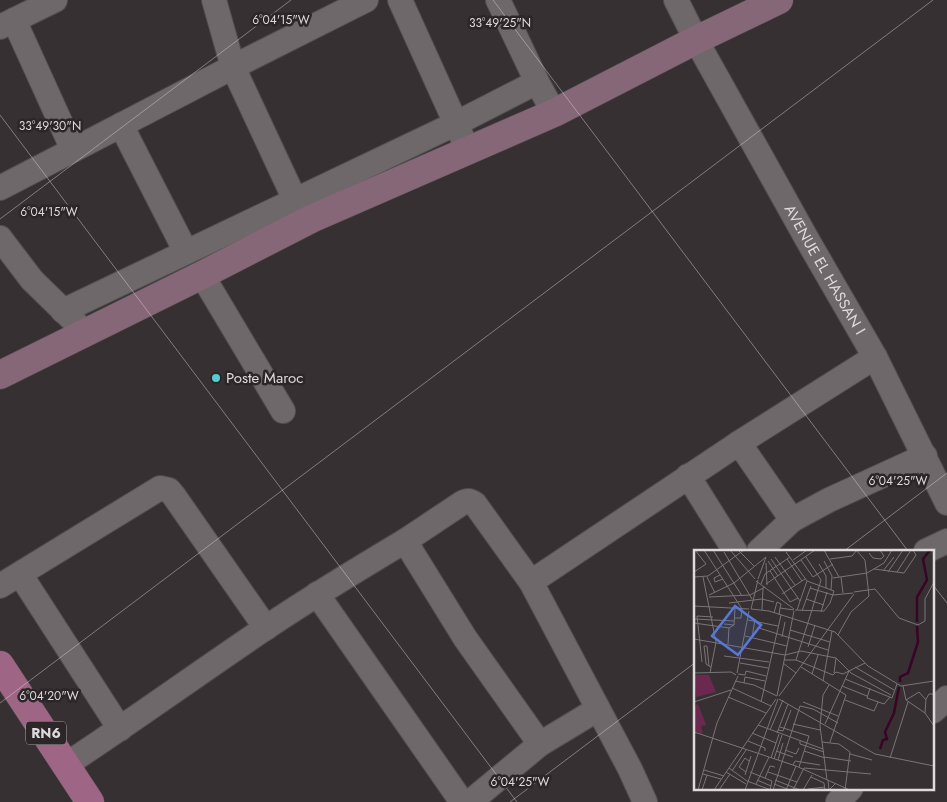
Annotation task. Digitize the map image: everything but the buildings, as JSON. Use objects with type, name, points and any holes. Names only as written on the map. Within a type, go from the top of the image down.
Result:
[{"type":"main road","points":[[0,375],[202,275],[303,210],[467,151],[554,114],[696,40],[780,0]]},
{"type":"main road","name":"RN6","points":[[0,666],[90,802]]},
{"type":"street","points":[[55,0],[7,23],[73,150]]},
{"type":"street","points":[[214,0],[233,67],[303,210]]},
{"type":"street","points":[[0,188],[366,0]]},
{"type":"street","points":[[400,0],[457,123],[467,151]]},
{"type":"street","points":[[498,0],[554,114]]},
{"type":"street","name":"AVENUE EL HASSAN I","points":[[676,0],[696,40],[808,241],[875,357],[947,503]]},
{"type":"street","points":[[63,311],[186,252],[303,210],[457,123],[537,82]]},
{"type":"street","points":[[121,125],[186,252]]},
{"type":"street","points":[[0,238],[32,280],[86,332]]},
{"type":"street","points":[[202,275],[283,411]]},
{"type":"street","points":[[531,582],[688,476],[875,357]]},
{"type":"street","points":[[739,443],[792,520]]},
{"type":"street","points":[[760,550],[792,520],[829,500],[925,456]]},
{"type":"street","points":[[688,476],[734,550]]},
{"type":"street","points":[[0,586],[160,488],[169,490],[174,496],[266,628]]},
{"type":"street","points":[[66,764],[317,594],[405,541],[466,500],[475,504],[531,582],[645,802]]},
{"type":"street","points":[[405,541],[465,638],[540,744]]},
{"type":"street","points":[[928,550],[947,541]]},
{"type":"street","points":[[20,574],[120,729]]},
{"type":"street","points":[[317,594],[462,802]]},
{"type":"street","points":[[934,710],[947,698]]},
{"type":"street","points":[[470,802],[540,744],[598,709]]},
{"type":"street","points":[[838,802],[850,790]]},
{"type":"place","name":"Poste Maroc","points":[[216,378]]}]
